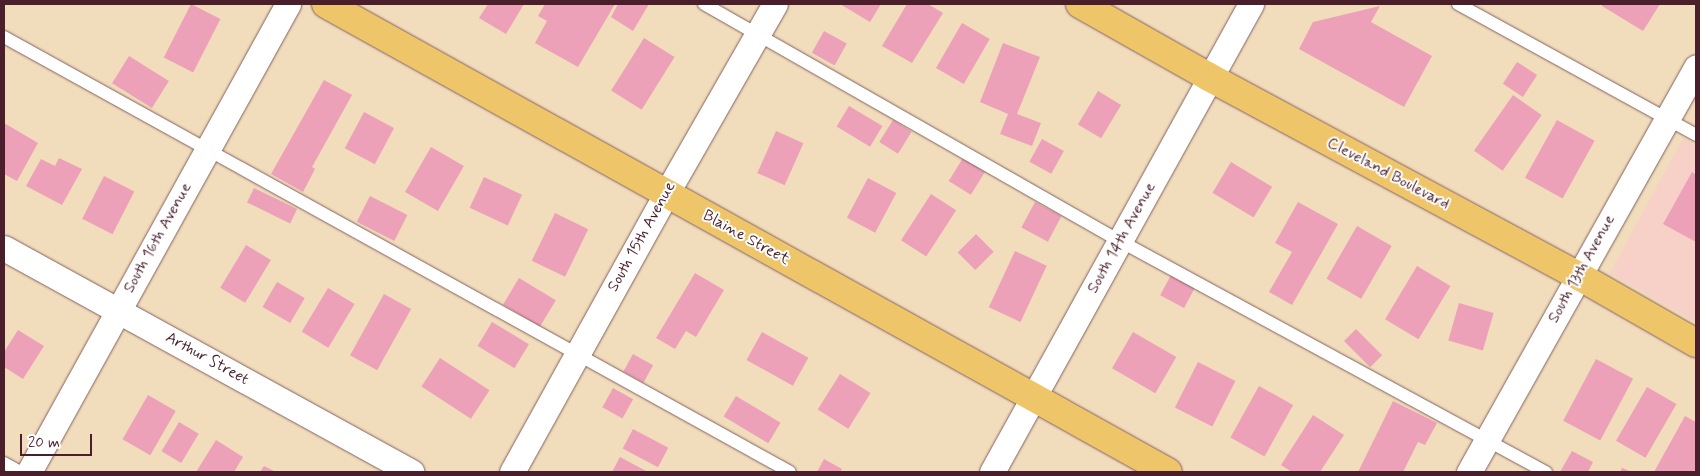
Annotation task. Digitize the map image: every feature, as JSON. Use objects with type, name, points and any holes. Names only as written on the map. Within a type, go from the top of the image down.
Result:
[{"type":"main road","name":"Blaine Street","points":[[326,4],[1168,472]]},
{"type":"main road","name":"Cleveland Boulevard","points":[[1080,4],[1209,77],[1578,276],[1696,343]]},
{"type":"street","name":"South 16th Avenue","points":[[29,472],[288,4]]},
{"type":"street","name":"South 15th Avenue","points":[[512,472],[666,194],[775,4]]},
{"type":"street","name":"South 14th Avenue","points":[[992,472],[1035,398],[1209,77],[1251,4]]},
{"type":"street","name":"South 13th Avenue","points":[[1468,472],[1696,67]]},
{"type":"street","name":"Arthur Street","points":[[4,248],[410,472]]},
{"type":"lane","points":[[704,4],[1120,241],[1546,472]]},
{"type":"lane","points":[[1458,4],[1696,135]]},
{"type":"lane","points":[[4,37],[790,472]]},
{"type":"lane","points":[[4,463],[20,472]]},
{"type":"shaded area","points":[[1683,138],[1696,145],[1696,322],[1610,273]]},
{"type":"building","points":[[191,4],[220,19],[193,72],[164,57]]},
{"type":"building","points":[[488,4],[524,4],[506,34],[479,18]]},
{"type":"building","points":[[545,4],[615,4],[578,67],[535,43],[547,21],[538,16]]},
{"type":"building","points":[[618,4],[649,4],[633,31],[611,17]]},
{"type":"building","points":[[840,4],[881,4],[870,22]]},
{"type":"building","points":[[907,4],[928,4],[943,13],[912,63],[882,46]]},
{"type":"building","points":[[1603,4],[1660,4],[1643,31],[1602,6]]},
{"type":"building","points":[[1380,6],[1371,22],[1432,56],[1404,107],[1299,49],[1313,22]]},
{"type":"building","points":[[962,23],[990,39],[964,84],[936,68]]},
{"type":"building","points":[[824,31],[847,44],[835,65],[812,53]]},
{"type":"building","points":[[644,38],[675,57],[642,110],[611,91]]},
{"type":"building","points":[[1003,43],[1040,57],[1017,114],[1041,123],[1032,146],[1000,134],[1008,114],[980,102]]},
{"type":"building","points":[[129,56],[169,81],[152,108],[112,83]]},
{"type":"building","points":[[1517,62],[1537,75],[1523,97],[1503,84]]},
{"type":"building","points":[[324,80],[352,95],[312,167],[315,169],[303,192],[271,174]]},
{"type":"building","points":[[1098,91],[1121,105],[1101,138],[1078,124]]},
{"type":"building","points":[[1513,95],[1542,115],[1503,171],[1474,151]]},
{"type":"building","points":[[849,106],[882,126],[870,147],[837,127]]},
{"type":"building","points":[[364,112],[394,128],[375,164],[345,148]]},
{"type":"building","points":[[893,120],[912,132],[898,154],[879,142]]},
{"type":"building","points":[[1557,120],[1595,141],[1563,199],[1525,178]]},
{"type":"building","points":[[4,123],[38,143],[17,181],[4,174]]},
{"type":"building","points":[[776,131],[803,143],[785,185],[757,173]]},
{"type":"building","points":[[1042,139],[1064,151],[1051,174],[1029,162]]},
{"type":"building","points":[[431,147],[464,166],[438,211],[405,192]]},
{"type":"building","points":[[59,158],[82,169],[62,205],[26,186],[41,159],[55,166]]},
{"type":"building","points":[[963,158],[985,172],[971,195],[949,181]]},
{"type":"building","points":[[1231,162],[1272,187],[1254,218],[1212,193]]},
{"type":"building","points":[[1692,172],[1696,175],[1696,242],[1663,224]]},
{"type":"building","points":[[104,176],[134,191],[113,234],[82,219]]},
{"type":"building","points":[[484,177],[522,195],[508,226],[470,208]]},
{"type":"building","points":[[868,178],[896,193],[875,233],[847,218]]},
{"type":"building","points":[[254,188],[297,209],[290,223],[247,202]]},
{"type":"building","points":[[931,194],[956,210],[926,256],[901,240]]},
{"type":"building","points":[[370,196],[407,215],[394,241],[357,222]]},
{"type":"building","points":[[1035,202],[1061,216],[1048,242],[1021,228]]},
{"type":"building","points":[[1298,202],[1338,224],[1292,305],[1269,292],[1292,252],[1275,243]]},
{"type":"building","points":[[555,213],[588,229],[565,277],[532,261]]},
{"type":"building","points":[[1357,226],[1392,246],[1361,299],[1326,279]]},
{"type":"building","points":[[976,234],[994,252],[975,270],[958,252]]},
{"type":"building","points":[[246,245],[271,260],[245,303],[220,288]]},
{"type":"building","points":[[1015,251],[1047,266],[1021,322],[989,307]]},
{"type":"building","points":[[1417,266],[1450,286],[1418,339],[1385,319]]},
{"type":"building","points":[[695,273],[724,290],[696,337],[686,331],[675,349],[656,338]]},
{"type":"building","points":[[1171,275],[1195,288],[1184,308],[1160,295]]},
{"type":"building","points":[[519,278],[556,300],[540,327],[503,305]]},
{"type":"building","points":[[277,282],[305,298],[290,323],[262,307]]},
{"type":"building","points":[[328,288],[355,304],[328,348],[302,332]]},
{"type":"building","points":[[384,294],[411,309],[377,370],[350,355]]},
{"type":"building","points":[[1459,303],[1494,313],[1483,350],[1448,340]]},
{"type":"building","points":[[492,322],[529,344],[514,368],[478,346]]},
{"type":"building","points":[[1356,329],[1382,355],[1370,367],[1344,341]]},
{"type":"building","points":[[18,330],[44,346],[23,379],[4,367],[4,352]]},
{"type":"building","points":[[762,332],[808,358],[793,386],[746,360]]},
{"type":"building","points":[[1133,332],[1176,357],[1155,393],[1112,368]]},
{"type":"building","points":[[633,354],[653,365],[643,383],[623,371]]},
{"type":"building","points":[[440,358],[489,390],[471,419],[421,387]]},
{"type":"building","points":[[1596,359],[1633,379],[1600,441],[1563,421]]},
{"type":"building","points":[[1198,362],[1235,381],[1212,427],[1175,407]]},
{"type":"building","points":[[840,374],[871,393],[848,429],[818,410]]},
{"type":"building","points":[[1259,386],[1293,405],[1265,457],[1230,438]]},
{"type":"building","points":[[1647,387],[1676,404],[1645,458],[1616,441]]},
{"type":"building","points":[[613,388],[633,399],[622,418],[602,407]]},
{"type":"building","points":[[148,395],[176,411],[150,455],[122,439]]},
{"type":"building","points":[[736,396],[781,423],[768,443],[724,417]]},
{"type":"building","points":[[1393,401],[1437,423],[1425,445],[1418,442],[1403,472],[1358,472]]},
{"type":"building","points":[[1313,415],[1344,435],[1320,472],[1292,472],[1281,465]]},
{"type":"building","points":[[1685,416],[1696,422],[1696,467],[1694,472],[1654,472]]},
{"type":"building","points":[[179,422],[199,434],[181,463],[161,451]]},
{"type":"building","points":[[633,429],[668,448],[658,467],[623,448]]},
{"type":"building","points":[[216,440],[243,457],[234,472],[196,472]]},
{"type":"building","points":[[1572,451],[1593,462],[1588,472],[1560,472]]},
{"type":"building","points":[[620,457],[648,472],[612,472]]},
{"type":"building","points":[[824,459],[842,469],[840,472],[817,472]]},
{"type":"building","points":[[264,466],[276,472],[260,472]]},
{"type":"building","points":[[1622,468],[1632,472],[1620,472]]}]
